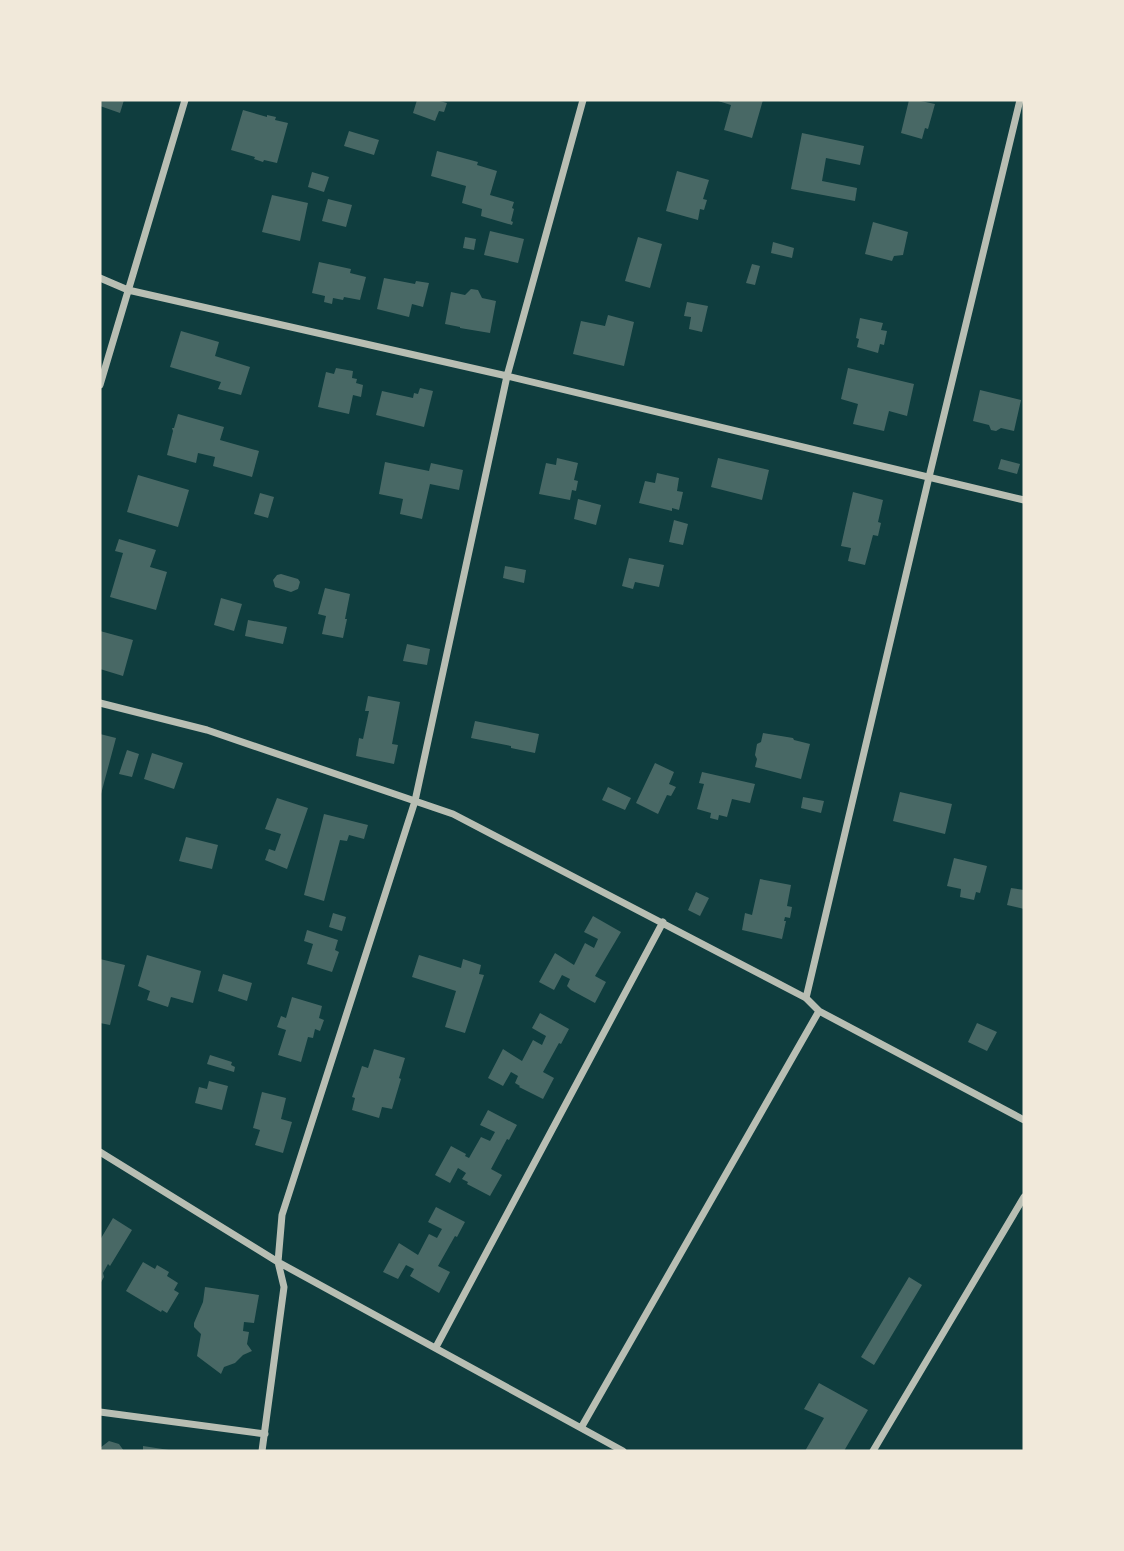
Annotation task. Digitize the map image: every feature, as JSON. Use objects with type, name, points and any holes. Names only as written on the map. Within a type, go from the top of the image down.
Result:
[{"type":"street","points":[[100,385],[185,100]]},
{"type":"street","points":[[262,1451],[284,1287],[278,1262],[282,1215],[415,801],[507,376],[583,100]]},
{"type":"street","points":[[806,998],[1020,100]]},
{"type":"street","points":[[100,278],[128,290],[507,376],[1024,500]]},
{"type":"street","points":[[100,703],[208,730],[453,814],[806,998],[819,1011],[1024,1120]]},
{"type":"street","points":[[436,1347],[663,922]]},
{"type":"street","points":[[581,1429],[819,1011]]},
{"type":"street","points":[[100,1152],[278,1262],[623,1451]]},
{"type":"street","points":[[873,1451],[1024,1196]]},
{"type":"street","points":[[100,1412],[265,1434]]},
{"type":"building","points":[[100,100],[124,100],[120,113],[100,106]]},
{"type":"building","points":[[417,100],[447,103],[444,112],[439,111],[435,121],[413,113]]},
{"type":"building","points":[[715,100],[763,100],[752,138],[724,130],[731,105]]},
{"type":"building","points":[[909,100],[935,104],[928,129],[925,128],[922,139],[901,133]]},
{"type":"building","points":[[243,110],[276,117],[275,120],[288,123],[277,163],[263,162],[231,150]]},
{"type":"building","points":[[349,131],[379,140],[374,155],[344,146]]},
{"type":"building","points":[[802,133],[864,146],[860,165],[826,158],[822,181],[857,188],[855,201],[791,189]]},
{"type":"building","points":[[437,151],[478,162],[477,165],[497,171],[490,195],[514,202],[512,225],[481,216],[482,209],[462,203],[466,186],[431,176]]},
{"type":"building","points":[[677,171],[709,180],[703,199],[707,200],[704,210],[700,209],[698,220],[666,211]]},
{"type":"building","points":[[312,172],[329,177],[324,192],[308,187]]},
{"type":"building","points":[[272,195],[308,203],[300,241],[262,232]]},
{"type":"building","points":[[328,199],[352,205],[346,227],[322,221]]},
{"type":"building","points":[[873,222],[908,232],[903,255],[894,256],[892,261],[865,254]]},
{"type":"building","points":[[490,231],[524,239],[518,263],[484,255]]},
{"type":"building","points":[[465,237],[476,239],[474,250],[463,248]]},
{"type":"building","points":[[638,237],[662,244],[650,288],[625,281]]},
{"type":"building","points":[[773,242],[794,248],[792,258],[771,253]]},
{"type":"building","points":[[319,262],[351,269],[350,273],[366,277],[360,300],[333,298],[332,304],[324,302],[325,296],[312,293]]},
{"type":"building","points":[[752,264],[760,266],[755,285],[746,283]]},
{"type":"building","points":[[384,278],[415,284],[416,281],[429,283],[423,307],[412,304],[409,317],[377,309]]},
{"type":"building","points":[[471,289],[478,290],[482,298],[496,301],[490,333],[445,324],[451,292],[465,295]]},
{"type":"building","points":[[687,302],[708,306],[702,332],[689,329],[691,317],[684,316]]},
{"type":"building","points":[[608,315],[634,322],[624,366],[573,354],[581,321],[605,326]]},
{"type":"building","points":[[860,318],[883,323],[881,330],[887,331],[884,345],[880,344],[878,353],[857,347]]},
{"type":"building","points":[[181,331],[219,342],[215,356],[250,367],[241,395],[218,389],[221,382],[170,367]]},
{"type":"building","points":[[336,368],[353,371],[352,378],[363,385],[361,397],[353,395],[349,414],[318,407],[326,372],[334,374]]},
{"type":"building","points":[[848,368],[914,384],[907,416],[889,411],[884,431],[853,424],[858,404],[841,399]]},
{"type":"building","points":[[420,388],[433,391],[424,427],[376,415],[382,391],[413,398]]},
{"type":"building","points":[[980,390],[1021,400],[1014,431],[1001,428],[991,430],[989,425],[973,421]]},
{"type":"building","points":[[178,414],[224,427],[220,440],[259,451],[252,477],[213,466],[215,457],[198,453],[196,463],[167,455],[172,428]]},
{"type":"building","points":[[557,458],[578,463],[574,480],[578,481],[576,491],[572,490],[570,500],[539,494],[546,463],[556,465]]},
{"type":"building","points":[[718,458],[769,470],[762,500],[711,487]]},
{"type":"building","points":[[1001,459],[1020,464],[1017,474],[998,469]]},
{"type":"building","points":[[385,462],[429,471],[431,463],[463,470],[459,490],[430,484],[422,519],[400,514],[403,499],[379,494]]},
{"type":"building","points":[[657,473],[679,478],[677,491],[683,492],[679,510],[672,508],[672,511],[639,503],[645,481],[655,483]]},
{"type":"building","points":[[138,475],[189,490],[178,527],[127,512]]},
{"type":"building","points":[[853,492],[883,500],[878,536],[873,535],[865,565],[848,561],[851,548],[841,546]]},
{"type":"building","points":[[260,493],[274,497],[268,518],[254,514]]},
{"type":"building","points":[[578,499],[601,505],[596,525],[574,519]]},
{"type":"building","points":[[674,520],[688,524],[683,545],[669,542]]},
{"type":"building","points":[[119,539],[156,550],[150,567],[167,572],[156,610],[110,597],[123,553],[115,551]]},
{"type":"building","points":[[629,558],[664,565],[659,587],[635,582],[633,589],[622,586]]},
{"type":"building","points":[[505,566],[526,570],[524,583],[503,578]]},
{"type":"building","points":[[281,574],[298,579],[298,589],[291,592],[275,587],[273,580]]},
{"type":"building","points":[[325,588],[350,594],[343,638],[322,634],[326,616],[318,614]]},
{"type":"building","points":[[221,598],[242,604],[234,631],[214,625]]},
{"type":"building","points":[[248,620],[287,627],[283,644],[245,636]]},
{"type":"building","points":[[100,631],[133,640],[123,676],[100,669]]},
{"type":"building","points":[[407,644],[430,649],[427,665],[403,661]]},
{"type":"building","points":[[368,696],[400,702],[392,744],[398,745],[394,764],[356,756],[359,738],[363,739],[369,711],[365,711]]},
{"type":"building","points":[[475,721],[539,734],[535,753],[471,738]]},
{"type":"building","points":[[763,733],[810,744],[801,779],[755,767],[757,744],[761,742]]},
{"type":"building","points":[[100,734],[116,738],[101,794],[100,794]]},
{"type":"building","points":[[127,750],[139,754],[132,777],[119,774]]},
{"type":"building","points":[[152,753],[183,763],[174,789],[144,779]]},
{"type":"building","points":[[655,763],[674,772],[669,784],[676,787],[671,796],[667,795],[658,814],[636,803]]},
{"type":"building","points":[[702,772],[755,784],[750,803],[732,799],[727,817],[719,815],[718,820],[710,818],[711,813],[697,809],[704,784],[699,783]]},
{"type":"building","points":[[608,787],[631,798],[625,810],[602,800]]},
{"type":"building","points":[[900,792],[952,804],[945,834],[893,821]]},
{"type":"building","points":[[803,797],[824,801],[821,813],[801,808]]},
{"type":"building","points":[[277,798],[308,808],[287,869],[265,860],[269,849],[275,851],[281,834],[265,829]]},
{"type":"building","points":[[324,814],[368,825],[364,839],[349,835],[347,841],[340,840],[324,901],[304,895]]},
{"type":"building","points":[[186,837],[218,845],[212,869],[179,861]]},
{"type":"building","points":[[954,858],[987,866],[980,893],[976,892],[974,900],[960,897],[961,889],[947,886]]},
{"type":"building","points":[[760,879],[791,885],[787,906],[792,907],[790,918],[785,917],[782,939],[742,930],[745,913],[752,915]]},
{"type":"building","points":[[1011,888],[1024,890],[1024,909],[1007,905]]},
{"type":"building","points":[[696,892],[709,898],[700,916],[688,910]]},
{"type":"building","points":[[333,913],[346,917],[342,931],[329,927]]},
{"type":"building","points":[[593,916],[621,932],[595,976],[606,982],[595,1003],[571,990],[567,986],[570,979],[562,975],[554,990],[539,982],[555,953],[574,965],[585,943],[594,948],[598,939],[584,932]]},
{"type":"building","points":[[307,930],[338,940],[335,950],[339,952],[332,972],[307,964],[313,944],[304,941]]},
{"type":"building","points":[[147,955],[201,971],[193,1003],[171,997],[168,1007],[147,1000],[150,991],[138,986]]},
{"type":"building","points":[[419,955],[461,968],[463,959],[481,965],[479,974],[484,975],[465,1033],[445,1027],[456,991],[412,977]]},
{"type":"building","points":[[100,959],[125,965],[110,1025],[100,1023]]},
{"type":"building","points":[[223,974],[252,983],[247,1001],[218,991]]},
{"type":"building","points":[[292,997],[322,1006],[319,1018],[324,1020],[320,1031],[315,1029],[313,1038],[308,1037],[301,1062],[278,1055],[286,1030],[277,1027],[281,1016],[286,1018]]},
{"type":"building","points":[[540,1013],[569,1029],[543,1072],[554,1078],[543,1099],[519,1087],[515,1083],[518,1076],[511,1072],[503,1086],[488,1078],[503,1049],[522,1061],[533,1040],[542,1045],[546,1036],[532,1028]]},
{"type":"building","points":[[977,1023],[997,1032],[987,1051],[968,1042]]},
{"type":"building","points":[[374,1049],[405,1058],[392,1109],[382,1107],[379,1118],[352,1110],[355,1098],[352,1097],[362,1066],[368,1068]]},
{"type":"building","points":[[210,1055],[232,1062],[234,1072],[207,1064]]},
{"type":"building","points":[[209,1081],[228,1086],[222,1110],[195,1103],[199,1087],[207,1089]]},
{"type":"building","points":[[262,1092],[286,1098],[281,1119],[292,1122],[283,1153],[255,1145],[260,1130],[253,1128]]},
{"type":"building","points":[[488,1110],[517,1125],[491,1169],[502,1175],[490,1196],[467,1184],[468,1182],[462,1179],[466,1173],[458,1168],[450,1183],[435,1175],[451,1146],[469,1158],[481,1137],[490,1141],[495,1132],[480,1125]]},
{"type":"building","points":[[436,1207],[465,1222],[438,1266],[450,1272],[439,1293],[410,1276],[414,1269],[406,1265],[398,1279],[383,1272],[399,1243],[418,1255],[429,1234],[437,1238],[442,1229],[428,1222]]},
{"type":"building","points":[[113,1218],[132,1230],[110,1266],[108,1264],[100,1284],[100,1240]]},
{"type":"building","points":[[143,1262],[155,1269],[157,1265],[169,1272],[167,1276],[178,1283],[174,1290],[179,1293],[167,1313],[126,1291]]},
{"type":"building","points":[[909,1277],[922,1285],[874,1365],[861,1357]]},
{"type":"building","points":[[205,1287],[259,1295],[254,1323],[244,1322],[243,1331],[249,1332],[247,1344],[252,1351],[224,1367],[221,1374],[197,1356],[201,1334],[194,1327],[194,1323],[203,1302]]},
{"type":"building","points":[[819,1383],[868,1410],[844,1451],[805,1451],[824,1418],[804,1409]]},
{"type":"building","points":[[109,1441],[119,1444],[124,1451],[100,1451]]},
{"type":"building","points":[[143,1446],[169,1450],[143,1451]]}]
